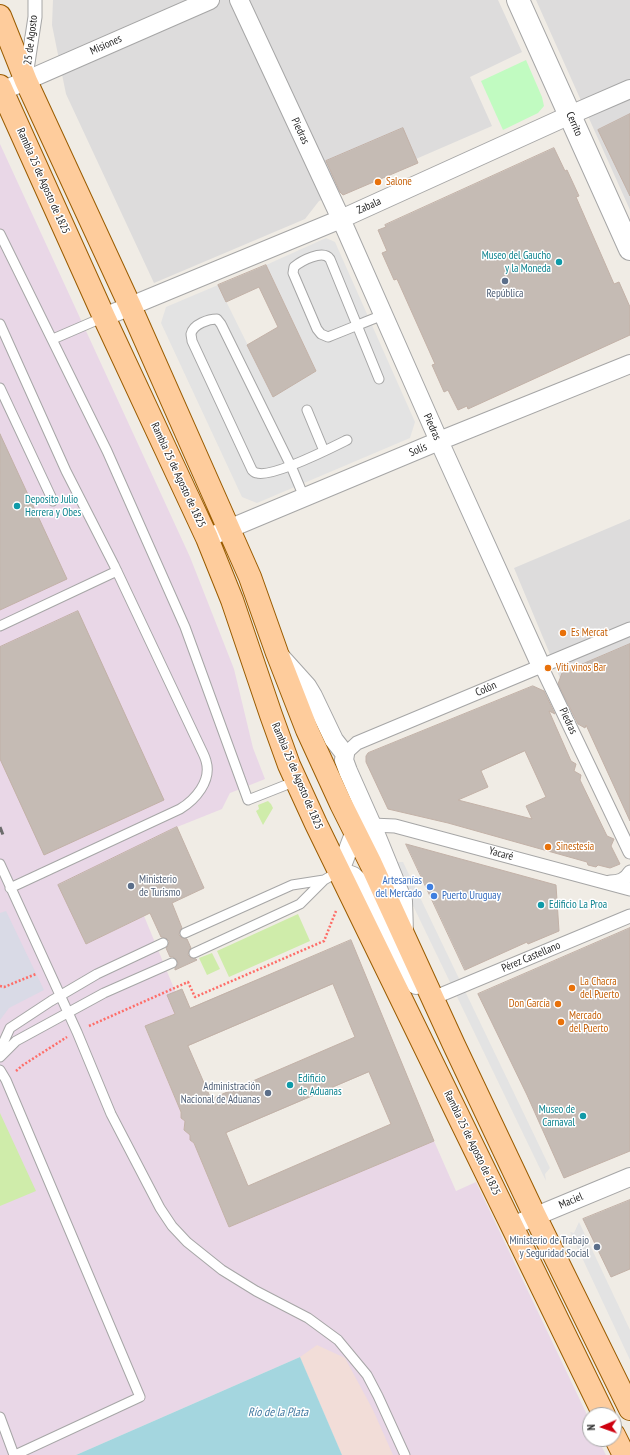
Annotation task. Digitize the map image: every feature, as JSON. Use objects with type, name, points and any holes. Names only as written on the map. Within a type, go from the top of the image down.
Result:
[{"type":"main road","name":"Rambla 25 de Agosto de 1825","points":[[0,16],[26,81],[130,306],[250,577],[277,653],[307,730],[341,804],[363,828],[404,936],[536,1216],[630,1409]]},
{"type":"main road","name":"Rambla 25 de Agosto de 1825","points":[[1,90],[104,317],[207,538],[232,600],[271,715],[296,781],[316,824],[332,875],[512,1226],[600,1407]]},
{"type":"street","name":"25 de Agosto","points":[[26,81],[35,17],[35,0]]},
{"type":"street","name":"Misiones","points":[[1,90],[26,81],[210,0]]},
{"type":"street","name":"Piedras","points":[[239,0],[341,219],[439,441],[541,666],[630,853]]},
{"type":"street","name":"Cerrito","points":[[518,0],[630,249]]},
{"type":"street","name":"Zabala","points":[[104,317],[341,219],[630,89]]},
{"type":"street","name":"Solís","points":[[207,538],[439,441],[630,364]]},
{"type":"street","name":"Colón","points":[[345,754],[357,743],[630,629]]},
{"type":"street","name":"Rambla 25 de Agosto de 1825","points":[[277,653],[307,686],[314,696],[334,740],[345,754],[344,760],[363,828]]},
{"type":"street","name":"Yacaré","points":[[363,828],[395,826],[630,889]]},
{"type":"street","points":[[332,875],[363,828]]},
{"type":"street","points":[[602,882],[618,882],[623,880],[630,872]]},
{"type":"street","name":"Rambla 25 de Agosto de 1825","points":[[332,875],[353,876],[365,887],[440,1029],[454,1044]]},
{"type":"street","name":"Pérez Castellano","points":[[433,998],[630,916]]},
{"type":"street","name":"Maciel","points":[[512,1226],[630,1177]]},
{"type":"lane","points":[[0,234],[106,451],[185,627],[248,800],[296,781]]},
{"type":"lane","points":[[379,379],[356,326],[328,255],[323,254],[299,263],[294,267],[293,273],[317,329],[321,334],[328,337],[356,326],[383,314]]},
{"type":"lane","points":[[52,338],[104,317]]},
{"type":"lane","points":[[304,497],[291,466],[221,324],[217,319],[211,319],[195,328],[191,334],[192,341],[252,470],[263,474],[291,466],[347,440]]},
{"type":"lane","points":[[0,324],[66,471],[117,571],[201,749],[208,773],[204,785],[190,803],[185,806],[10,888]]},
{"type":"lane","points":[[0,388],[53,501]]},
{"type":"lane","points":[[307,410],[324,451]]},
{"type":"lane","points":[[0,626],[117,571]]},
{"type":"lane","points":[[0,864],[77,1032],[111,1114],[148,1187],[172,1226],[187,1242],[222,1270],[256,1291],[308,1318],[338,1340],[367,1375],[405,1455]]},
{"type":"lane","points":[[185,933],[292,885],[332,875]]},
{"type":"lane","points":[[194,953],[300,904],[332,875]]},
{"type":"lane","points":[[0,1050],[10,1028],[97,974],[163,943]]},
{"type":"lane","points":[[0,1057],[16,1041],[104,993],[172,963]]},
{"type":"lane","points":[[0,1070],[6,1080],[140,1397],[14,1455],[0,1417]]},
{"type":"lane","points":[[399,1442],[400,1455]]},
{"type":"path","points":[[6,1080],[23,1065],[77,1032],[188,982],[195,997],[324,941],[336,911]]},
{"type":"shaded area","points":[[53,0],[498,0],[522,52],[470,77],[492,126],[319,201],[305,219],[154,283],[66,94],[52,25]]},
{"type":"shaded area","points":[[536,0],[630,0],[630,210]]},
{"type":"shaded area","points":[[0,144],[190,557],[234,669],[253,748],[265,779],[230,793],[222,809],[177,827],[59,885],[86,944],[144,916],[183,1010],[145,1027],[180,1110],[181,1118],[185,1121],[184,1130],[190,1135],[190,1140],[194,1143],[229,1227],[434,1141],[456,1191],[476,1182],[583,1407],[582,1407],[582,1447],[602,1447],[606,1455],[342,1455],[300,1357],[76,1455],[0,1455]]},
{"type":"shaded area","points":[[326,238],[335,242],[415,422],[410,438],[257,503],[242,497],[161,323],[166,307],[218,285],[273,396],[316,371],[266,265]]},
{"type":"shaded area","points":[[630,519],[630,696],[577,719],[514,568]]},
{"type":"shaded area","points":[[392,862],[403,862],[550,1168],[545,1174],[546,1181]]},
{"type":"shaded area","points":[[6,911],[44,990],[9,1008],[0,1020],[0,913]]},
{"type":"shaded area","points":[[579,1222],[630,1330],[630,1360],[570,1232],[574,1233]]},
{"type":"shaded area","points":[[317,1345],[345,1358],[373,1410],[393,1455],[342,1455],[300,1357]]},
{"type":"green space","points":[[526,60],[542,97],[544,106],[538,113],[503,130],[481,81]]},
{"type":"green space","points":[[268,801],[273,808],[263,825],[256,811],[259,809],[258,805]]},
{"type":"green space","points":[[298,914],[310,941],[229,977],[217,951]]},
{"type":"green space","points":[[212,953],[220,969],[207,975],[199,958]]},
{"type":"green space","points":[[0,1113],[36,1191],[0,1206]]},
{"type":"water","name":"Río de la Plata","points":[[300,1357],[342,1455],[76,1455]]},
{"type":"building","points":[[630,114],[630,196],[598,130]]},
{"type":"building","points":[[403,128],[418,163],[343,195],[340,192],[326,161]]},
{"type":"building","points":[[554,148],[565,171],[567,170],[579,196],[576,197],[614,284],[619,282],[630,307],[630,335],[468,409],[467,406],[458,410],[448,390],[444,392],[432,365],[435,364],[397,279],[394,280],[382,253],[387,251],[378,230],[386,227],[385,225]]},
{"type":"building","points":[[266,265],[316,371],[273,397],[247,345],[278,327],[259,287],[226,302],[218,285]]},
{"type":"building","name":"Deposito Julio Herrera y Obes","points":[[0,434],[67,579],[0,610]]},
{"type":"building","points":[[78,611],[164,800],[44,855],[0,759],[0,647]]},
{"type":"building","points":[[630,644],[630,821],[586,725],[585,728],[578,724],[558,684],[562,673]]},
{"type":"building","points":[[533,686],[544,691],[555,714],[549,711],[571,761],[576,764],[574,771],[581,775],[580,780],[607,836],[614,839],[611,846],[620,864],[610,868],[598,865],[596,867],[588,865],[587,862],[448,823],[388,809],[366,762],[366,756],[368,753]],"holes":[[[525,751],[546,797],[526,806],[532,819],[458,800],[488,787],[481,771]]]},
{"type":"building","name":"Ministerio de Turismo","points":[[177,827],[204,888],[172,903],[182,928],[179,935],[182,938],[187,939],[191,948],[188,955],[197,960],[175,970],[178,964],[177,960],[170,957],[166,948],[169,941],[166,938],[161,937],[150,913],[86,944],[58,885]]},
{"type":"building","points":[[406,844],[556,885],[559,931],[528,944],[527,942],[465,970]]},
{"type":"building","name":"Mercado del Puerto","points":[[630,928],[630,1151],[564,1178],[527,1095],[478,994]]},
{"type":"building","name":"Edificio de Aduanas","points":[[351,940],[434,1141],[229,1227],[194,1143],[190,1140],[190,1135],[184,1130],[185,1121],[181,1118],[181,1112],[145,1026],[175,1014],[167,995],[182,989],[190,1008]],"holes":[[[333,984],[355,1037],[211,1099],[188,1046]],[[369,1072],[391,1124],[248,1186],[226,1133]]]},
{"type":"building","points":[[630,1200],[630,1269],[611,1277],[583,1219]]},
{"type":"railway","points":[[0,827],[5,840]]},
{"type":"place","name":"Salone","points":[[378,182]]},
{"type":"place","name":"Museo del Gaucho y la Moneda","points":[[559,262]]},
{"type":"place","name":"República","points":[[505,281]]},
{"type":"place","name":"Deposito Julio Herrera y Obes","points":[[17,506]]},
{"type":"place","name":"Es Mercat","points":[[563,633]]},
{"type":"place","name":"Viti vinos Bar","points":[[548,668]]},
{"type":"place","name":"Sinestesia","points":[[548,847]]},
{"type":"place","name":"Ministerio de Turismo","points":[[131,886]]},
{"type":"place","name":"Artesanías del Mercado","points":[[430,887]]},
{"type":"place","name":"Puerto Uruguay","points":[[434,896]]},
{"type":"place","name":"Edificio La Proa","points":[[541,905]]},
{"type":"place","name":"La Chacra del Puerto","points":[[572,988]]},
{"type":"place","name":"Don García","points":[[558,1004]]},
{"type":"place","name":"Mercado del Puerto","points":[[561,1022]]},
{"type":"place","name":"Edificio de Aduanas","points":[[290,1085]]},
{"type":"place","name":"Administración Nacional de Aduanas","points":[[268,1093]]},
{"type":"place","name":"Museo de Carnaval","points":[[583,1116]]},
{"type":"place","name":"Ministerio de Trabajo y Seguridad Social","points":[[597,1247]]}]
